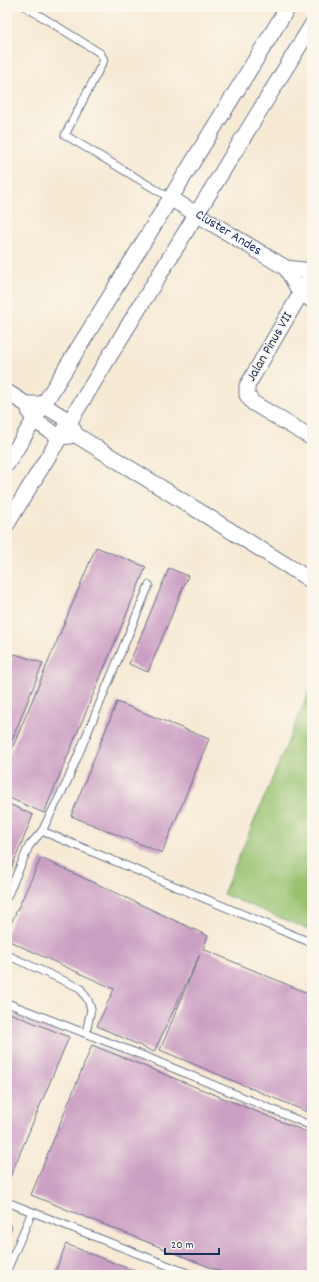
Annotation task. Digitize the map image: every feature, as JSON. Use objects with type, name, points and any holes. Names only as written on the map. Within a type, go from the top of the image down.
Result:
[{"type":"street","points":[[7,464],[42,404],[288,7]]},
{"type":"street","points":[[7,524],[312,25]]},
{"type":"street","name":"Cluster Andes","points":[[170,198],[286,268]]},
{"type":"street","points":[[286,268],[312,273]]},
{"type":"street","points":[[286,268],[306,297]]},
{"type":"street","name":"Jalan Pinus VII","points":[[312,273],[306,297],[247,386],[247,394],[253,403],[312,438]]},
{"type":"street","points":[[7,392],[26,404],[42,404],[69,421],[76,435],[312,581]]},
{"type":"street","points":[[26,404],[33,420],[60,437],[76,435]]},
{"type":"lane","points":[[26,7],[100,53],[104,60],[65,135],[170,198]]},
{"type":"lane","points":[[7,897],[29,846],[42,831],[67,782],[149,585]]},
{"type":"lane","points":[[42,831],[312,943]]},
{"type":"lane","points":[[7,955],[80,988],[88,1000],[91,1009],[86,1033]]},
{"type":"lane","points":[[7,1003],[86,1033],[312,1126]]},
{"type":"lane","points":[[7,1202],[192,1275]]},
{"type":"lane","points":[[7,1270],[32,1212]]},
{"type":"green space","points":[[312,685],[312,931],[223,894]]},
{"type":"building","points":[[96,547],[146,567],[44,813],[7,797],[7,761]]},
{"type":"building","points":[[169,568],[188,576],[148,672],[129,664]]},
{"type":"building","points":[[15,654],[43,663],[7,752],[7,667]]},
{"type":"building","points":[[117,702],[209,739],[162,853],[71,816]]},
{"type":"building","points":[[7,803],[33,815],[7,879]]},
{"type":"building","points":[[41,858],[208,936],[203,949],[312,995],[312,1114],[160,1050],[200,954],[154,1052],[97,1026],[114,989],[7,940],[7,932]]},
{"type":"building","points":[[7,1012],[69,1037],[7,1184]]},
{"type":"building","points":[[92,1045],[312,1134],[312,1275],[229,1275],[31,1195]]},
{"type":"building","points":[[7,1224],[12,1227],[7,1239]]},
{"type":"building","points":[[66,1244],[144,1275],[54,1275]]}]
